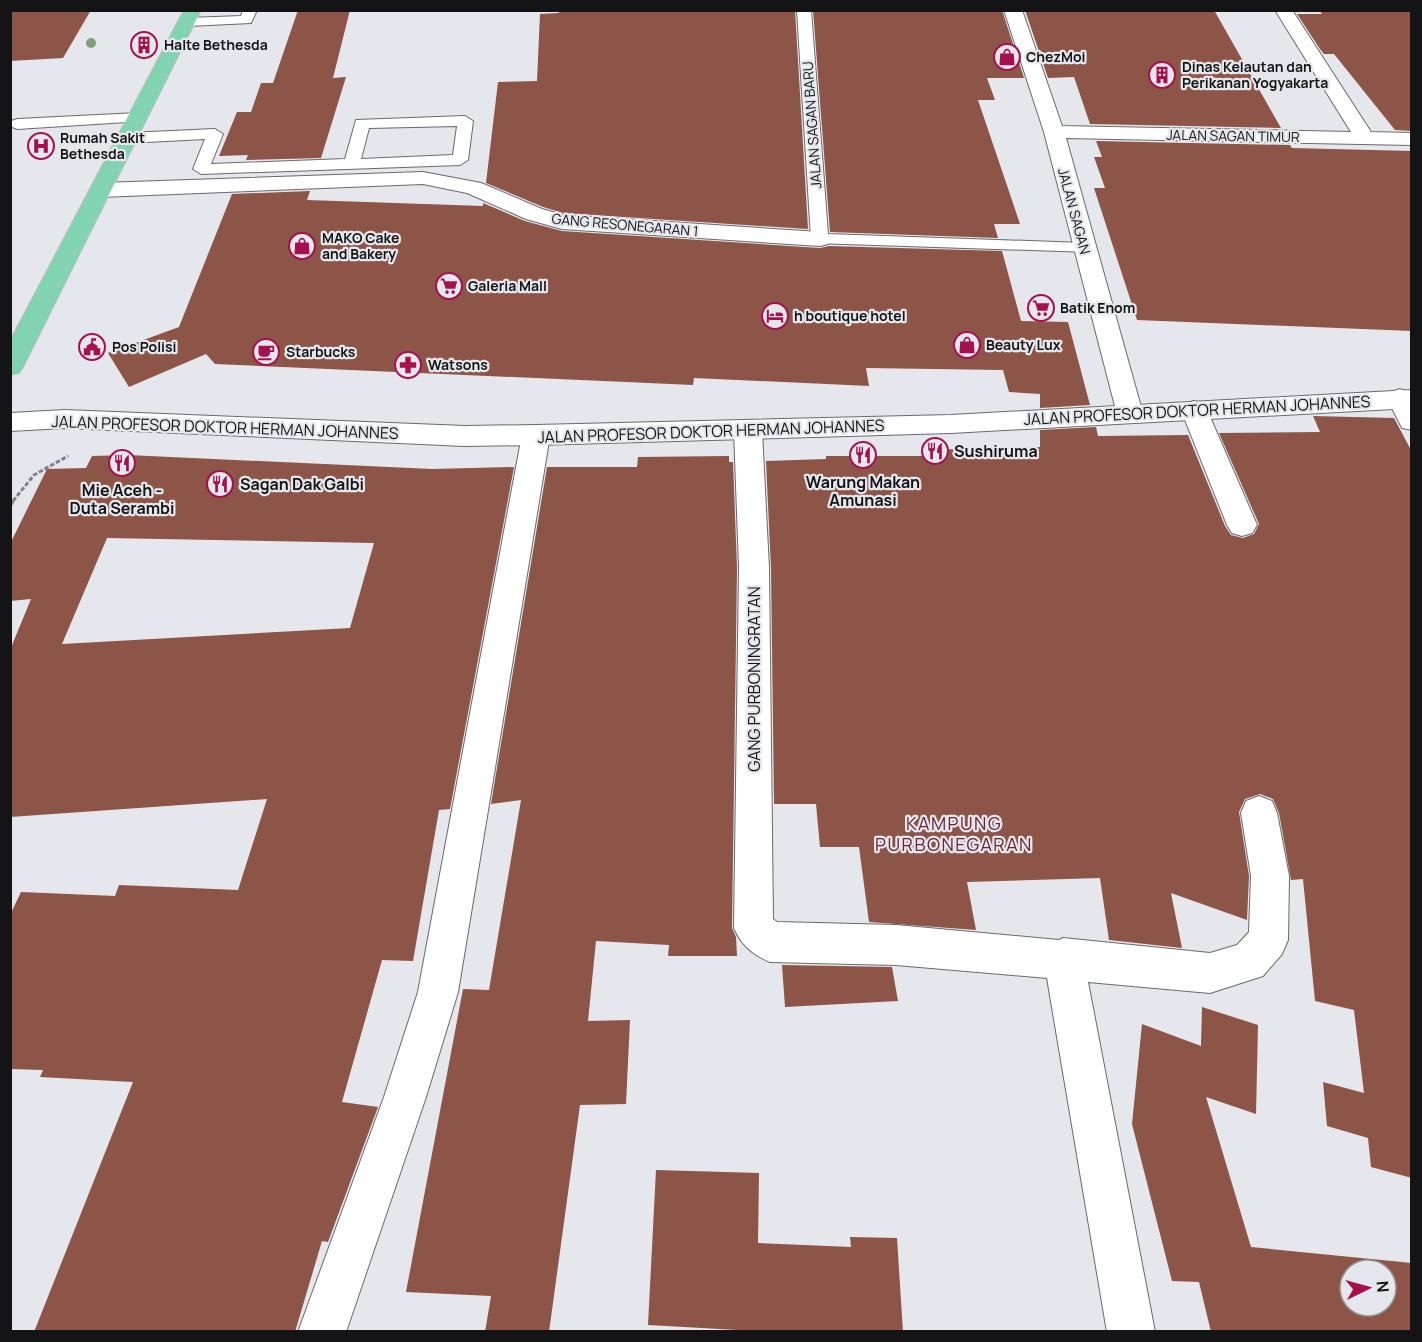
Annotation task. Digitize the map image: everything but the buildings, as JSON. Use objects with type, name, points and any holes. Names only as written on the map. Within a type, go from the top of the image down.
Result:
[{"type":"main road","points":[[10,367],[190,16]]},
{"type":"street","name":"JALAN SAGAN","points":[[1013,10],[1054,132],[1130,414]]},
{"type":"street","points":[[1283,10],[1365,138]]},
{"type":"street","name":"JALAN SAGAN TIMUR","points":[[1054,132],[1412,139]]},
{"type":"street","name":"GANG RESONEGARAN 1","points":[[101,190],[423,178],[473,188],[534,214],[562,222],[820,239]]},
{"type":"street","name":"JALAN PROFESOR DOKTOR HERMAN JOHANNES","points":[[10,422],[65,419],[413,434],[536,435],[951,424],[1194,410],[1408,406]]},
{"type":"street","points":[[1194,410],[1242,525]]},
{"type":"street","name":"GANG PURBONINGRATAN","points":[[748,431],[754,568],[754,928],[770,942],[896,945],[1063,958]]},
{"type":"street","points":[[322,1332],[405,1097],[438,992],[536,435]]},
{"type":"street","points":[[1131,1332],[1063,958],[1155,970],[1209,973],[1249,962],[1268,940],[1270,876],[1259,813]]},
{"type":"lane","points":[[190,16],[246,20],[250,10]]},
{"type":"lane","name":"JALAN SAGAN BARU","points":[[804,10],[820,239]]},
{"type":"lane","points":[[17,124],[138,118]]},
{"type":"lane","points":[[128,138],[215,134],[201,169],[352,164],[460,160],[465,121],[362,123],[352,164]]},
{"type":"lane","name":"GANG RESONEGARAN 1","points":[[820,239],[1084,248]]},
{"type":"path","points":[[10,506],[20,487],[30,477],[57,460],[74,453]]},
{"type":"place","name":"Halte Bethesda","points":[[144,45]]},
{"type":"place","name":"ChezMoi","points":[[1007,57]]},
{"type":"place","name":"Dinas Kelautan dan Perikanan Yogyakarta","points":[[1162,75]]},
{"type":"place","name":"Rumah Sakit Bethesda","points":[[41,146]]},
{"type":"place","name":"MAKO Cake and Bakery","points":[[302,246]]},
{"type":"place","name":"Galeria Mall","points":[[449,286]]},
{"type":"place","name":"Batik Enom","points":[[1041,308]]},
{"type":"place","name":"h boutique hotel","points":[[775,316]]},
{"type":"place","name":"Beauty Lux","points":[[967,345]]},
{"type":"place","name":"Pos Polisi","points":[[92,347]]},
{"type":"place","name":"Starbucks","points":[[266,352]]},
{"type":"place","name":"Watsons","points":[[408,365]]},
{"type":"place","name":"Sushiruma","points":[[935,451]]},
{"type":"place","name":"Warung Makan Amunasi","points":[[863,455]]},
{"type":"place","name":"Mie Aceh - Duta Serambi","points":[[122,463]]},
{"type":"place","name":"Sagan Dak Galbi","points":[[220,484]]},
{"type":"district","name":"KAMPUNG PURBONEGARAN","points":[[954,834]]}]
